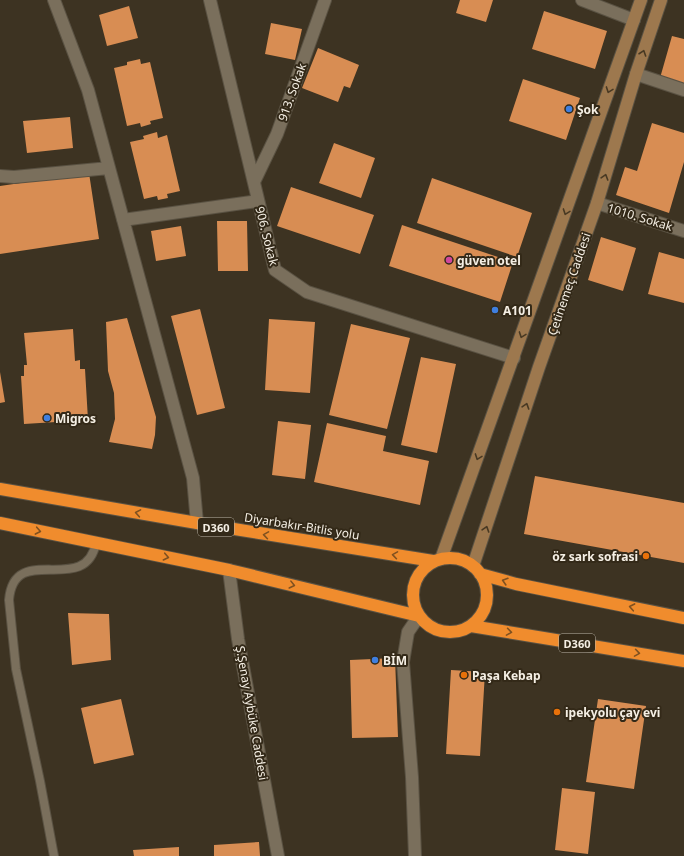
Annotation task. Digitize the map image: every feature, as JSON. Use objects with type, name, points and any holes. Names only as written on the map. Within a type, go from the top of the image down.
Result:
[{"type":"highway","name":"Diyarbakır-Bitlis yolu","points":[[0,489],[197,524],[437,560]]},
{"type":"highway","points":[[0,523],[229,570],[419,616]]},
{"type":"highway","points":[[477,570],[485,582],[487,593],[486,605],[480,617],[471,626],[459,631],[446,632],[434,629],[423,621],[416,611],[412,598],[413,586],[418,575],[426,566],[437,560],[448,557],[459,559],[477,570],[516,584],[684,618]]},
{"type":"highway","name":"D360","points":[[471,626],[684,661]]},
{"type":"main road","points":[[437,560],[514,358],[641,0]]},
{"type":"main road","name":"Çetinemeç Caddesi","points":[[477,570],[539,367],[597,203],[636,74],[661,0]]},
{"type":"street","points":[[54,0],[88,90],[194,478],[197,524]]},
{"type":"street","name":"906. Sokak","points":[[210,0],[275,270],[306,292],[514,358]]},
{"type":"street","name":"913. Sokak","points":[[254,182],[277,134],[326,0]]},
{"type":"street","points":[[582,0],[634,20]]},
{"type":"street","points":[[636,74],[684,90]]},
{"type":"street","points":[[0,176],[14,177],[109,168]]},
{"type":"street","points":[[123,220],[258,201]]},
{"type":"street","name":"1010. Sokak","points":[[597,203],[684,231]]},
{"type":"street","name":"Ş.Şenay Aybüke Caddesi","points":[[229,570],[238,639],[278,856]]},
{"type":"street","points":[[415,856],[412,777],[403,662],[408,632],[419,616]]},
{"type":"lane","points":[[54,856],[16,669],[9,593],[16,580],[30,570],[68,570],[81,566],[91,556],[96,543]]},
{"type":"building","points":[[460,0],[493,0],[486,22],[456,13]]},
{"type":"building","points":[[129,6],[138,38],[107,46],[99,15]]},
{"type":"building","points":[[544,11],[607,31],[595,69],[532,49]]},
{"type":"building","points":[[271,23],[302,29],[295,60],[265,54]]},
{"type":"building","points":[[672,36],[684,39],[684,85],[660,78]]},
{"type":"building","points":[[318,48],[359,65],[350,88],[344,86],[338,102],[302,88]]},
{"type":"building","points":[[140,59],[141,64],[150,62],[163,118],[150,121],[151,124],[141,127],[140,123],[127,126],[114,68],[127,65],[127,62]]},
{"type":"building","points":[[523,79],[580,98],[566,140],[509,121]]},
{"type":"building","points":[[70,117],[73,148],[27,153],[23,121]]},
{"type":"building","points":[[652,123],[684,133],[684,162],[669,213],[616,195],[625,167],[637,171]]},
{"type":"building","points":[[157,132],[158,138],[167,135],[180,191],[167,194],[168,198],[158,200],[157,196],[144,199],[130,142],[144,139],[143,136]]},
{"type":"building","points":[[334,143],[375,158],[361,198],[319,183]]},
{"type":"building","points":[[89,173],[99,239],[0,254],[0,186]]},
{"type":"building","points":[[432,178],[532,213],[517,257],[417,223]]},
{"type":"building","points":[[291,187],[374,215],[360,254],[277,226]]},
{"type":"building","points":[[217,221],[247,221],[248,271],[218,271]]},
{"type":"building","points":[[402,225],[513,262],[500,302],[389,266]]},
{"type":"building","points":[[181,226],[186,256],[156,261],[151,231]]},
{"type":"building","points":[[601,237],[636,248],[623,291],[588,280]]},
{"type":"building","points":[[659,252],[684,259],[684,303],[648,294]]},
{"type":"building","points":[[200,309],[225,408],[197,415],[171,316]]},
{"type":"building","points":[[127,318],[156,417],[155,435],[152,449],[109,442],[115,419],[114,393],[108,371],[106,322]]},
{"type":"building","points":[[269,319],[315,322],[310,393],[265,390]]},
{"type":"building","points":[[351,324],[410,338],[387,429],[329,415]]},
{"type":"building","points":[[73,329],[75,361],[80,360],[80,369],[85,369],[88,420],[24,424],[21,376],[24,376],[24,365],[27,365],[24,333]]},
{"type":"building","points":[[421,357],[456,364],[437,453],[401,445]]},
{"type":"building","points":[[0,372],[5,402],[0,403]]},
{"type":"building","points":[[278,421],[311,425],[305,479],[272,475]]},
{"type":"building","points":[[327,423],[386,436],[383,451],[429,461],[420,505],[314,482]]},
{"type":"building","points":[[535,476],[684,503],[684,563],[524,534]]},
{"type":"building","points":[[68,613],[109,614],[111,660],[72,665]]},
{"type":"building","points":[[395,658],[398,737],[352,738],[350,660]]},
{"type":"building","points":[[451,670],[485,672],[480,756],[446,754]]},
{"type":"building","points":[[121,699],[134,755],[94,764],[81,708]]},
{"type":"building","points":[[598,699],[646,706],[634,789],[586,782]]},
{"type":"building","points":[[562,788],[595,792],[588,854],[555,850]]},
{"type":"building","points":[[259,842],[260,856],[214,856],[214,845]]},
{"type":"building","points":[[179,847],[179,856],[134,856],[133,850]]},
{"type":"place","name":"Şok","points":[[569,109]]},
{"type":"place","name":"güven otel","points":[[449,260]]},
{"type":"place","name":"A101","points":[[495,310]]},
{"type":"place","name":"Migros","points":[[47,418]]},
{"type":"place","name":"öz sark sofrasi","points":[[646,556]]},
{"type":"place","name":"BİM","points":[[375,660]]},
{"type":"place","name":"Paşa Kebap","points":[[464,675]]},
{"type":"place","name":"ipekyolu çay evi","points":[[557,712]]}]
